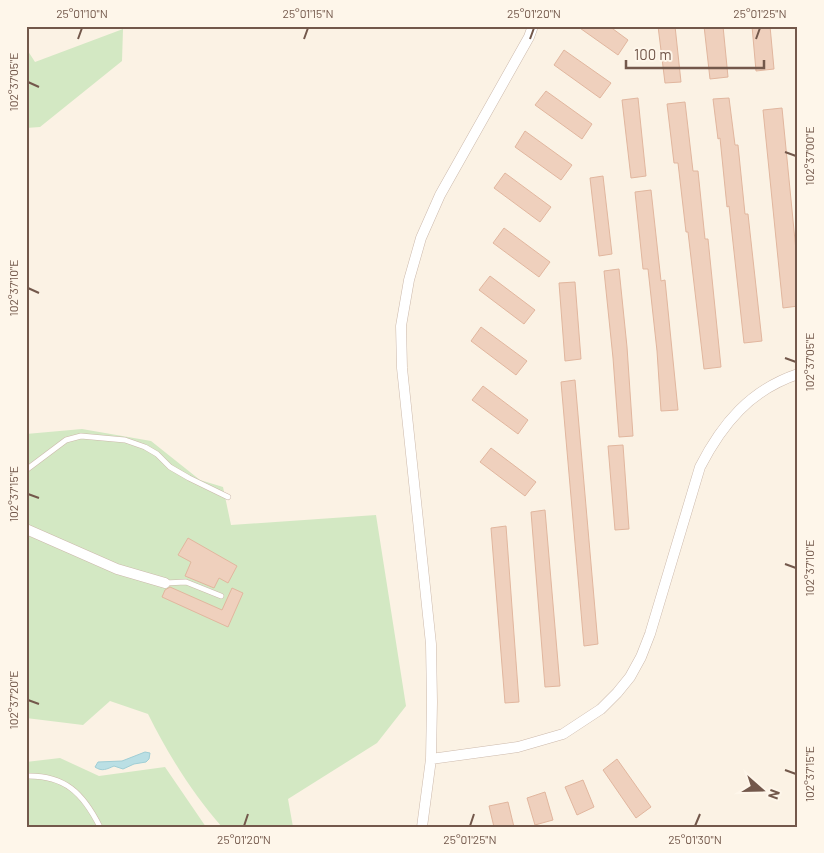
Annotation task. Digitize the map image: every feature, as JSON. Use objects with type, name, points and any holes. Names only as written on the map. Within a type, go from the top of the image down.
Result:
[{"type":"street","points":[[422,827],[431,759],[431,644],[402,368],[401,326],[409,280],[421,238],[440,195],[529,37],[533,26]]},
{"type":"street","points":[[431,759],[518,747],[563,734],[601,709],[617,693],[630,677],[641,657],[650,634],[700,467],[710,446],[727,422],[746,403],[767,388],[798,374]]},
{"type":"street","points":[[26,529],[117,569],[166,583]]},
{"type":"lane","points":[[26,470],[66,440],[81,436],[124,440],[145,447],[157,454],[170,467],[228,497]]},
{"type":"lane","points":[[166,583],[186,582],[221,596]]},
{"type":"lane","points":[[26,776],[47,777],[70,787],[85,802],[100,827]]},
{"type":"green space","points":[[123,29],[122,61],[40,127],[26,128],[26,48],[35,62]]},
{"type":"green space","points":[[82,429],[151,441],[200,480],[223,487],[231,525],[376,515],[406,706],[377,743],[288,799],[293,827],[222,827],[181,773],[148,714],[110,701],[83,725],[26,718],[26,434]]},
{"type":"green space","points":[[60,758],[99,776],[165,767],[206,827],[26,827],[26,762]]},
{"type":"water","points":[[145,752],[150,753],[149,759],[146,762],[134,764],[123,769],[114,766],[102,770],[95,767],[98,762],[122,761]]},
{"type":"building","points":[[577,26],[609,26],[628,40],[618,55]]},
{"type":"building","points":[[658,26],[675,26],[681,82],[665,83]]},
{"type":"building","points":[[704,26],[723,26],[728,77],[710,79]]},
{"type":"building","points":[[752,26],[770,26],[774,69],[756,71]]},
{"type":"building","points":[[564,50],[611,83],[600,98],[554,65]]},
{"type":"building","points":[[546,91],[592,124],[582,139],[535,105]]},
{"type":"building","points":[[638,98],[646,176],[631,178],[622,100]]},
{"type":"building","points":[[729,98],[735,145],[738,145],[745,214],[748,214],[762,341],[744,343],[729,206],[727,207],[720,138],[718,139],[713,99]]},
{"type":"building","points":[[685,102],[693,171],[698,171],[705,239],[708,239],[721,367],[704,369],[688,232],[686,232],[678,163],[674,163],[667,104]]},
{"type":"building","points":[[782,108],[798,271],[798,306],[783,308],[763,110]]},
{"type":"building","points":[[525,131],[572,165],[561,180],[515,147]]},
{"type":"building","points":[[505,173],[551,207],[540,222],[494,188]]},
{"type":"building","points":[[603,176],[612,254],[599,256],[590,178]]},
{"type":"building","points":[[651,190],[661,281],[665,280],[678,410],[661,411],[648,269],[643,269],[635,192]]},
{"type":"building","points":[[504,228],[550,262],[539,277],[493,243]]},
{"type":"building","points":[[619,269],[633,436],[619,437],[604,271]]},
{"type":"building","points":[[490,276],[535,310],[524,324],[479,290]]},
{"type":"building","points":[[575,282],[581,359],[565,361],[559,283]]},
{"type":"building","points":[[481,327],[527,361],[516,375],[471,341]]},
{"type":"building","points":[[575,380],[598,644],[584,646],[561,382]]},
{"type":"building","points":[[483,386],[528,420],[518,434],[472,400]]},
{"type":"building","points":[[623,445],[629,529],[615,530],[608,446]]},
{"type":"building","points":[[491,448],[536,482],[525,496],[480,462]]},
{"type":"building","points":[[545,510],[560,686],[545,687],[531,512]]},
{"type":"building","points":[[506,526],[519,702],[505,703],[491,528]]},
{"type":"building","points":[[188,538],[237,566],[228,583],[219,578],[214,588],[185,576],[191,562],[178,555]]},
{"type":"building","points":[[170,587],[222,610],[232,588],[243,593],[228,627],[162,597],[165,590]]},
{"type":"building","points":[[617,759],[651,807],[636,818],[603,770]]},
{"type":"building","points":[[583,780],[594,807],[577,815],[565,787]]},
{"type":"building","points":[[545,792],[553,820],[535,825],[527,798]]},
{"type":"building","points":[[508,802],[514,827],[494,827],[489,806]]}]
